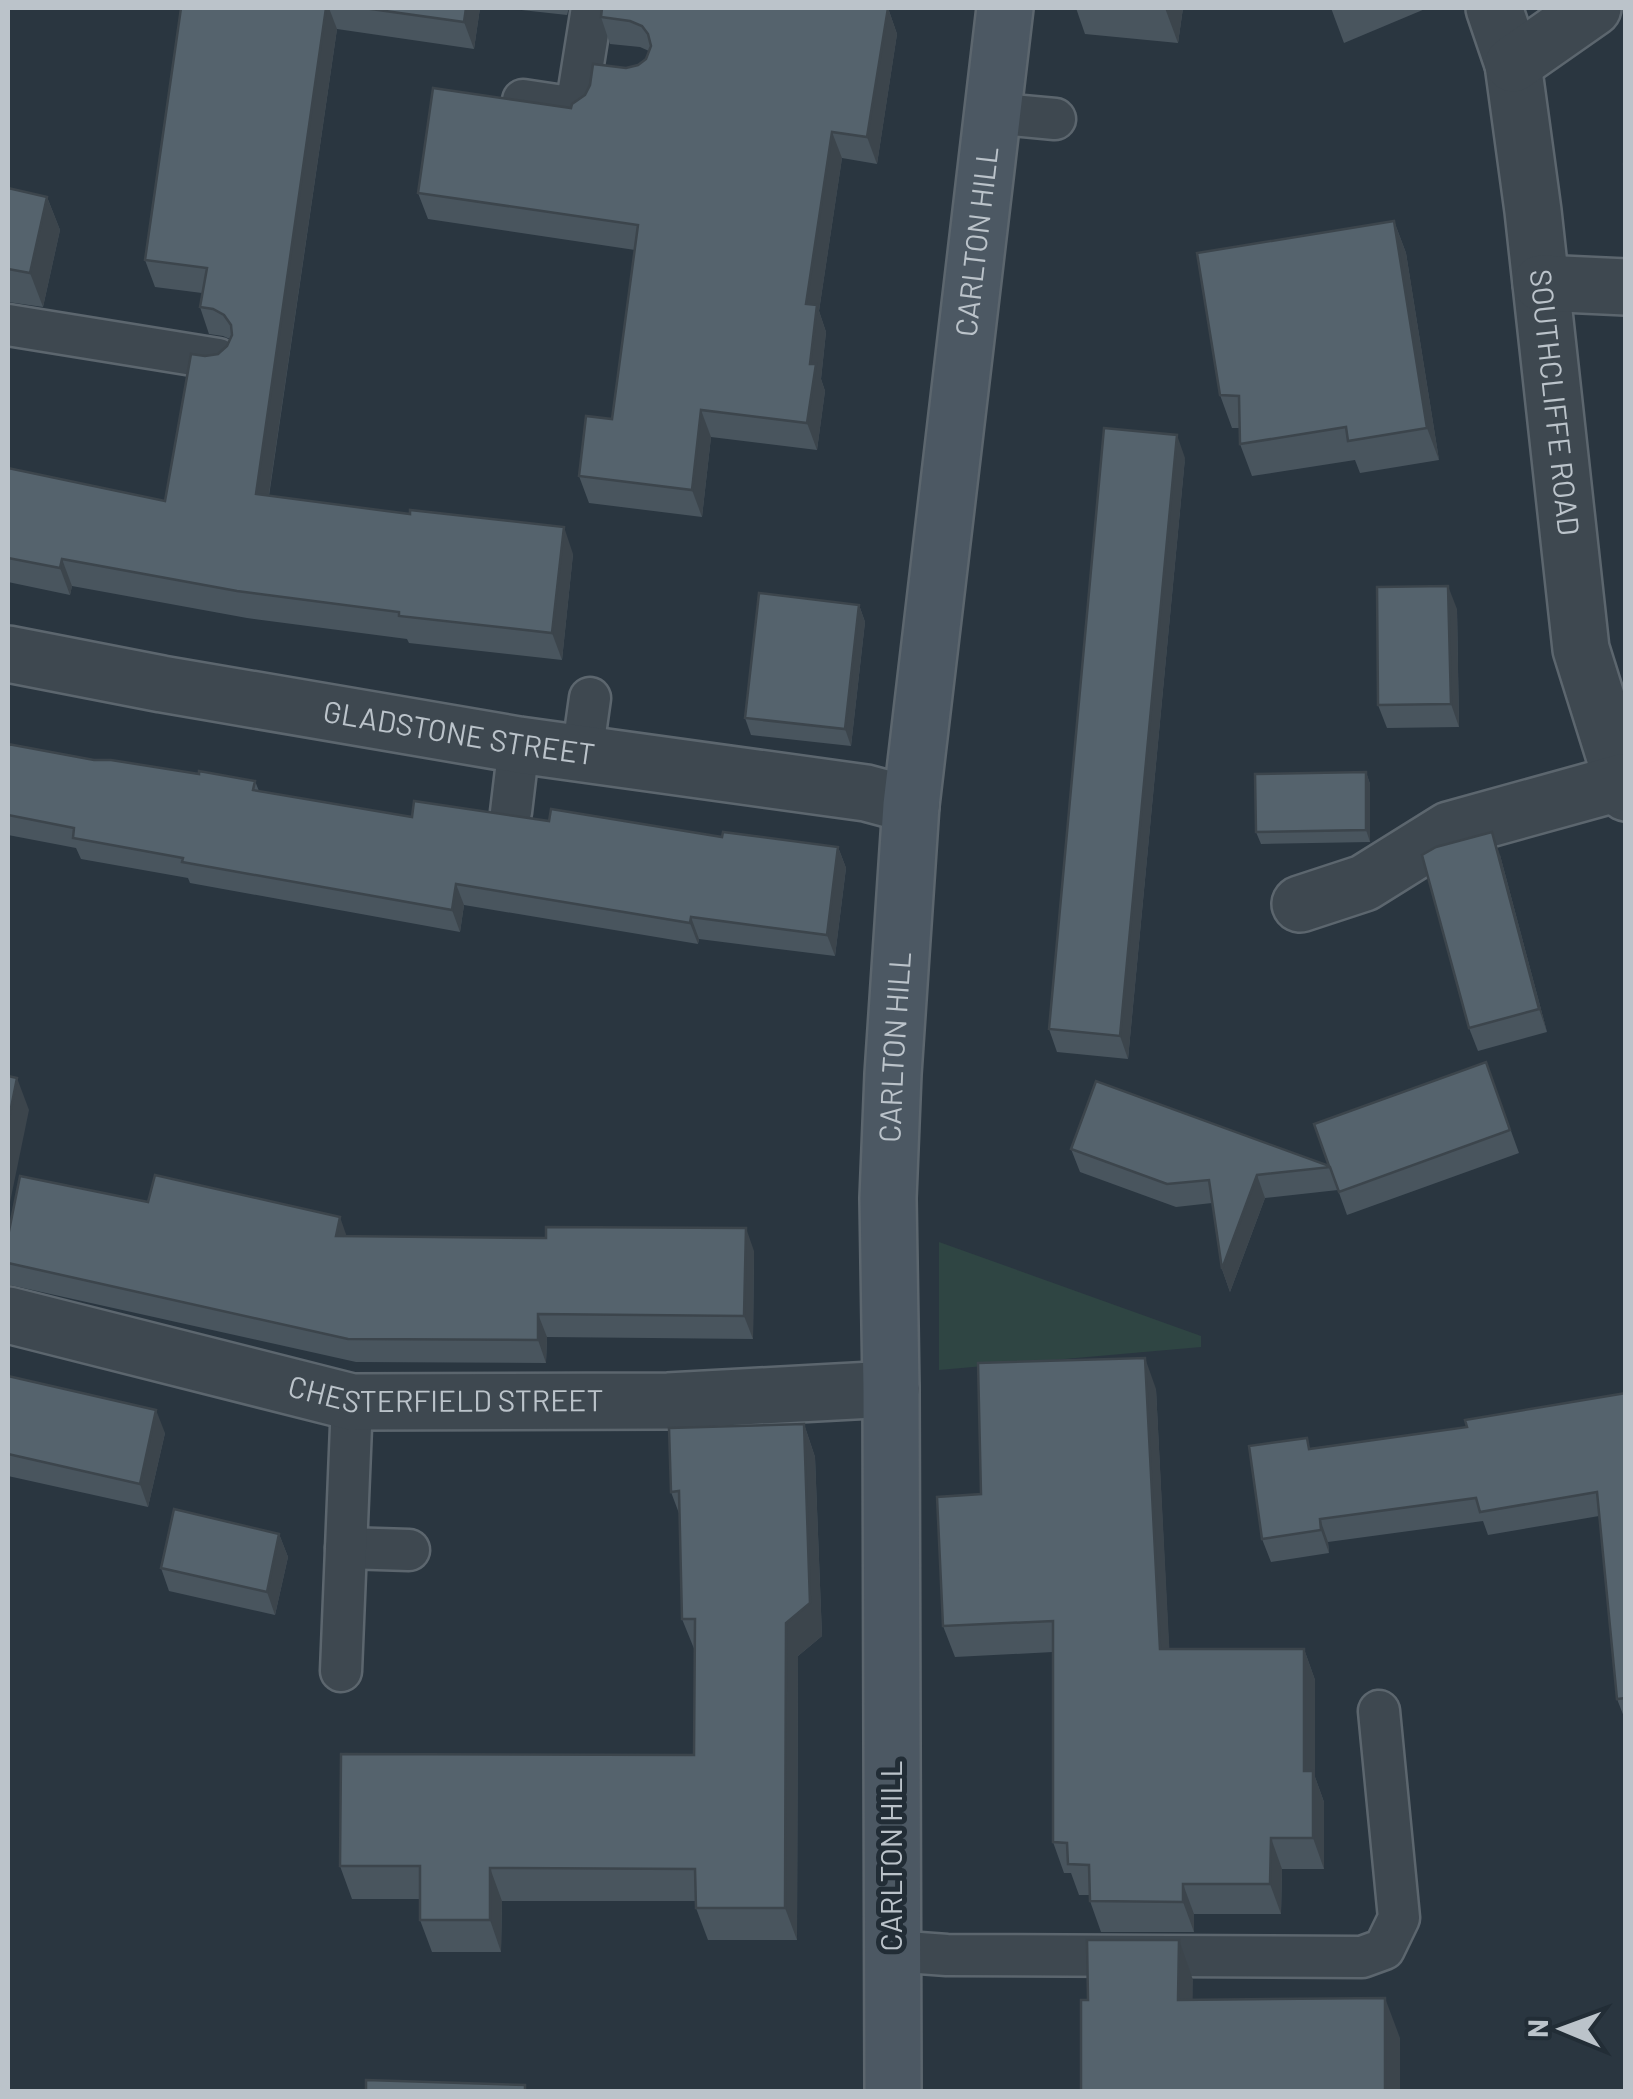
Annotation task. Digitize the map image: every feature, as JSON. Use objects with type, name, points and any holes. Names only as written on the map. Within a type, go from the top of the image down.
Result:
[{"type":"main road","name":"CARLTON HILL","points":[[893,2092],[888,1198],[911,805],[1005,8]]},
{"type":"street","name":"SOUTHCLIFFE ROAD","points":[[1494,8],[1513,64],[1581,649],[1624,788]]},
{"type":"street","points":[[1513,64],[1593,8]]},
{"type":"street","points":[[1541,284],[1626,287]]},
{"type":"street","name":"GLADSTONE STREET","points":[[8,654],[519,746],[866,792],[911,805]]},
{"type":"street","points":[[1300,904],[1364,882],[1449,830],[1624,788]]},
{"type":"street","name":"CHESTERFIELD STREET","points":[[8,1315],[352,1402],[668,1402],[891,1389]]},
{"type":"lane","points":[[523,100],[576,108],[601,67],[592,8]]},
{"type":"lane","points":[[992,114],[1055,119]]},
{"type":"lane","points":[[8,325],[218,359]]},
{"type":"lane","points":[[582,755],[590,698]]},
{"type":"lane","points":[[510,812],[519,746]]},
{"type":"lane","points":[[341,1670],[352,1402]]},
{"type":"lane","points":[[346,1548],[410,1550]]},
{"type":"lane","points":[[892,1952],[1362,1958],[1384,1949],[1399,1918],[1379,1711]]},
{"type":"green space","points":[[939,1242],[1201,1336],[1201,1347],[939,1370]]},
{"type":"building","points":[[181,8],[326,8],[256,494],[410,514],[410,510],[564,527],[552,633],[399,616],[399,612],[237,591],[62,559],[60,568],[8,558],[8,468],[165,501],[191,354],[218,354],[232,335],[224,315],[200,307],[207,268],[145,260]]},
{"type":"building","points":[[364,8],[466,8],[464,22]]},
{"type":"building","points":[[602,8],[888,8],[867,137],[832,132],[806,304],[817,305],[810,364],[816,364],[807,423],[701,410],[692,490],[579,476],[586,416],[612,419],[638,225],[418,193],[433,88],[571,108],[590,85],[593,64],[626,68],[646,59],[651,46],[642,26],[601,17]]},
{"type":"building","points":[[8,188],[47,197],[30,273],[8,269]]},
{"type":"building","points":[[1394,221],[1427,428],[1348,441],[1346,427],[1240,444],[1239,396],[1220,395],[1197,253]]},
{"type":"building","points":[[1104,428],[1177,435],[1120,1036],[1049,1029]]},
{"type":"building","points":[[1448,586],[1451,704],[1378,705],[1377,587]]},
{"type":"building","points":[[759,593],[859,605],[845,729],[745,718]]},
{"type":"building","points":[[8,744],[94,760],[255,781],[253,790],[412,817],[414,801],[549,821],[551,809],[722,837],[723,832],[838,847],[827,935],[691,917],[690,923],[456,884],[452,910],[182,862],[183,858],[73,838],[74,828],[8,815]]},
{"type":"building","points":[[1366,772],[1366,830],[1256,832],[1255,774]]},
{"type":"building","points":[[1492,832],[1539,1009],[1469,1028],[1422,855],[1436,847]]},
{"type":"building","points":[[1486,1062],[1510,1130],[1339,1192],[1330,1167],[1257,1175],[1222,1269],[1209,1180],[1167,1184],[1071,1149],[1096,1081],[1329,1166],[1314,1124]]},
{"type":"building","points":[[8,1076],[17,1078],[8,1123]]},
{"type":"building","points":[[155,1175],[340,1217],[336,1236],[546,1238],[546,1227],[746,1228],[744,1316],[538,1314],[538,1340],[348,1339],[8,1263],[8,1236],[20,1176],[148,1202]]},
{"type":"building","points":[[1145,1358],[1160,1649],[1304,1649],[1304,1771],[1313,1771],[1313,1838],[1271,1838],[1270,1884],[1183,1884],[1183,1902],[1090,1901],[1089,1865],[1068,1864],[1067,1843],[1053,1842],[1053,1621],[943,1626],[937,1497],[981,1494],[978,1363]]},
{"type":"building","points":[[8,1376],[156,1410],[140,1484],[8,1454]]},
{"type":"building","points":[[1626,1393],[1626,1698],[1617,1699],[1597,1492],[1480,1512],[1476,1498],[1320,1519],[1321,1530],[1262,1539],[1249,1446],[1307,1438],[1309,1449],[1467,1427],[1465,1420]]},
{"type":"building","points":[[804,1424],[810,1603],[786,1623],[785,1908],[696,1908],[695,1869],[490,1868],[490,1920],[420,1920],[420,1866],[340,1866],[341,1754],[694,1755],[695,1619],[682,1619],[679,1491],[671,1492],[669,1428]]},
{"type":"building","points":[[174,1509],[279,1534],[267,1592],[161,1568]]},
{"type":"building","points":[[1087,1940],[1179,1940],[1178,2000],[1385,1998],[1385,2092],[1081,2092],[1081,2000],[1088,2000]]},
{"type":"building","points":[[366,2080],[525,2085],[525,2092],[366,2092]]}]
